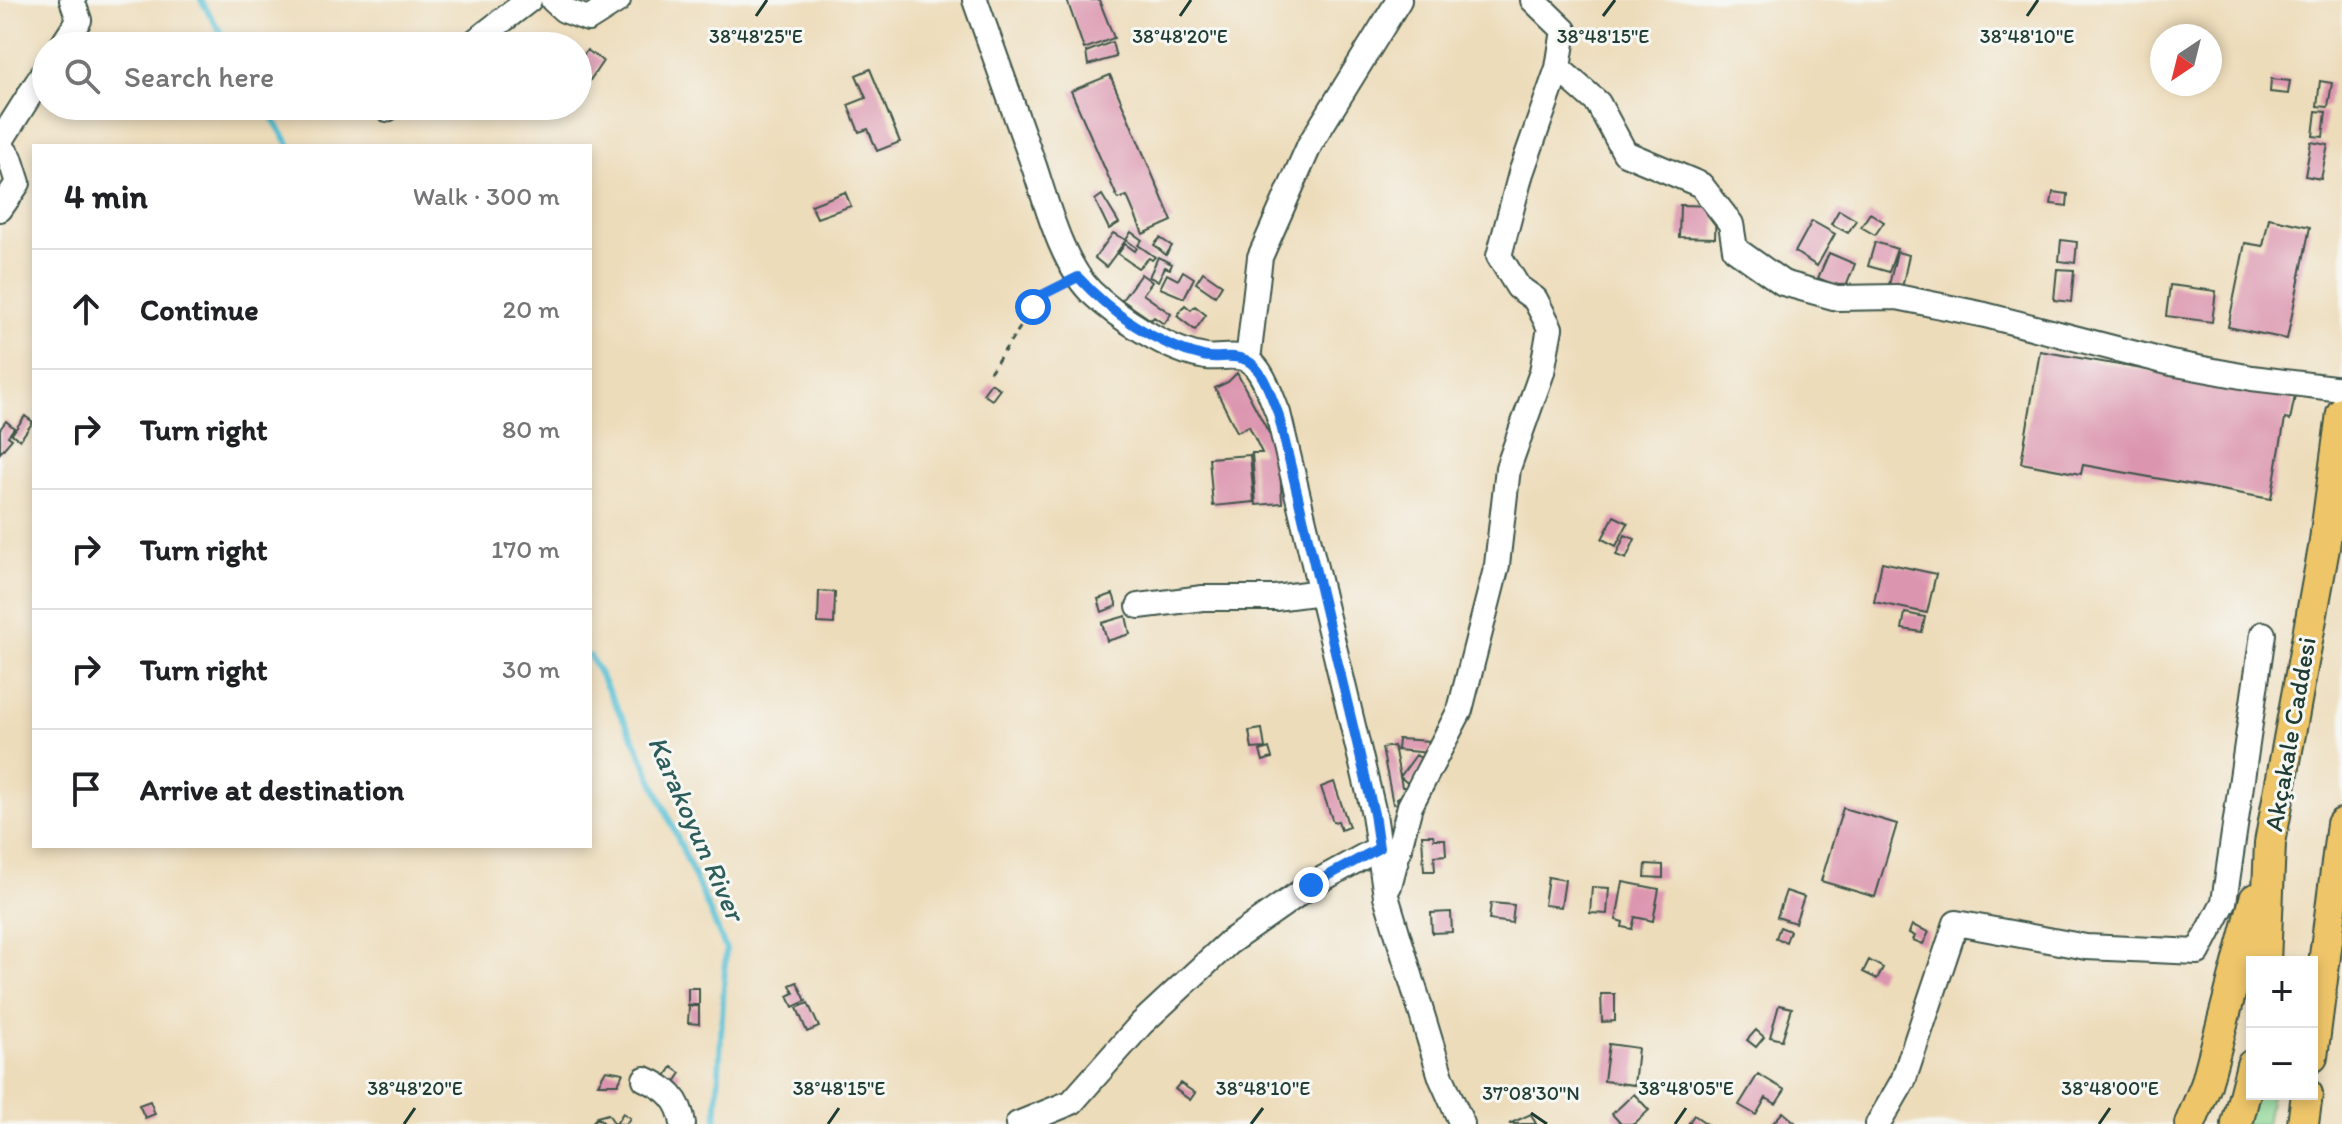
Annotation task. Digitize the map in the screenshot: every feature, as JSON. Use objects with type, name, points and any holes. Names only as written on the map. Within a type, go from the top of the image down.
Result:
[{"type":"main road","name":"Akçakale Caddesi","points":[[2265,956],[2270,843],[2324,548],[2342,413]]},
{"type":"main road","points":[[2317,1028],[2337,899],[2342,824]]},
{"type":"main road","points":[[2190,1124],[2206,1085],[2270,843]]},
{"type":"main road","points":[[2237,1124],[2246,1089]]},
{"type":"main road","points":[[2303,1124],[2306,1100]]},
{"type":"street","points":[[71,32],[79,20],[72,0]]},
{"type":"street","points":[[487,32],[529,0]]},
{"type":"street","points":[[553,0],[564,10],[588,19],[618,0]]},
{"type":"street","points":[[975,0],[1051,215],[1078,277],[1093,294],[1173,348],[1207,358],[1233,356],[1248,360],[1260,374],[1278,413],[1374,814],[1386,896],[1441,1077],[1462,1124]]},
{"type":"street","points":[[1248,360],[1260,257],[1310,144],[1399,0]]},
{"type":"street","points":[[1386,896],[1410,806],[1460,710],[1497,565],[1508,468],[1542,372],[1550,328],[1535,299],[1518,287],[1499,256],[1521,173],[1558,68],[1564,30],[1533,0]]},
{"type":"street","points":[[1558,68],[1598,103],[1625,153],[1701,185],[1731,224],[1735,249],[1783,283],[1837,298],[1897,297],[1985,315],[2171,363],[2252,378],[2342,389]]},
{"type":"street","points":[[0,209],[18,183],[10,158],[0,144],[32,92]]},
{"type":"street","points":[[1139,606],[1203,598],[1275,598],[1321,592]]},
{"type":"street","points":[[1878,1124],[1903,1081],[1956,923],[2086,947],[2198,952],[2224,902],[2263,634]]},
{"type":"street","points":[[1018,1124],[1072,1102],[1141,1024],[1228,943],[1311,885],[1379,848]]},
{"type":"street","points":[[645,1079],[663,1086],[681,1108],[683,1124]]},
{"type":"path","points":[[990,372],[1042,295],[1078,277]]},
{"type":"green space","points":[[2251,1100],[2270,1100],[2266,1124],[2245,1124]]},
{"type":"building","points":[[1067,0],[1099,0],[1114,38],[1084,49]]},
{"type":"building","points":[[1112,42],[1116,57],[1088,65],[1086,52]]},
{"type":"building","points":[[592,53],[603,61],[592,77]]},
{"type":"building","points":[[870,69],[900,142],[877,151],[868,129],[859,132],[848,105],[866,98],[856,75]]},
{"type":"building","points":[[1110,75],[1172,221],[1143,234],[1127,196],[1118,199],[1071,91]]},
{"type":"building","points":[[2271,79],[2290,81],[2288,94],[2270,92]]},
{"type":"building","points":[[2320,81],[2332,83],[2328,107],[2317,106]]},
{"type":"building","points":[[2316,111],[2326,112],[2323,137],[2313,136]]},
{"type":"building","points":[[2311,142],[2328,145],[2321,179],[2305,176]]},
{"type":"building","points":[[845,192],[851,206],[817,218],[811,205]]},
{"type":"building","points":[[2053,192],[2068,194],[2067,206],[2051,204]]},
{"type":"building","points":[[1102,195],[1119,223],[1109,229],[1095,200]]},
{"type":"building","points":[[1680,205],[1716,206],[1715,238],[1679,237]]},
{"type":"building","points":[[1839,210],[1856,220],[1848,233],[1831,224]]},
{"type":"building","points":[[1870,213],[1884,222],[1875,235],[1861,227]]},
{"type":"building","points":[[2269,218],[2310,227],[2287,339],[2228,327],[2245,243],[2263,246]]},
{"type":"building","points":[[1812,221],[1835,234],[1817,266],[1795,252]]},
{"type":"building","points":[[1131,232],[1142,240],[1138,245],[1155,257],[1152,260],[1149,258],[1138,268],[1118,254],[1125,244],[1135,251],[1137,248],[1126,240]]},
{"type":"building","points":[[1113,233],[1126,240],[1106,267],[1095,258]]},
{"type":"building","points":[[1160,238],[1172,246],[1166,255],[1154,245]]},
{"type":"building","points":[[2061,240],[2077,242],[2075,263],[2059,261]]},
{"type":"building","points":[[1875,242],[1897,249],[1889,272],[1868,266]]},
{"type":"building","points":[[1897,252],[1909,255],[1902,288],[1889,285]]},
{"type":"building","points":[[1829,253],[1855,264],[1845,289],[1818,278]]},
{"type":"building","points":[[1158,257],[1172,264],[1170,269],[1165,267],[1158,281],[1149,277]]},
{"type":"building","points":[[2057,269],[2074,270],[2071,302],[2054,300]]},
{"type":"building","points":[[1183,271],[1194,278],[1184,298],[1160,288],[1167,274],[1178,280]]},
{"type":"building","points":[[1203,272],[1222,285],[1215,296],[1196,283]]},
{"type":"building","points":[[1141,274],[1152,282],[1143,294],[1171,314],[1164,324],[1154,317],[1151,320],[1122,300]]},
{"type":"building","points":[[2170,285],[2216,291],[2212,322],[2166,316]]},
{"type":"building","points":[[1185,305],[1191,310],[1195,306],[1206,315],[1195,330],[1177,316]]},
{"type":"building","points":[[2040,351],[2295,396],[2290,420],[2285,419],[2271,499],[2083,465],[2081,474],[2021,463]]},
{"type":"building","points":[[1237,373],[1279,452],[1282,503],[1256,505],[1252,453],[1262,453],[1249,426],[1237,432],[1215,388]]},
{"type":"building","points":[[991,383],[1000,389],[992,400],[983,394]]},
{"type":"building","points":[[25,416],[32,421],[20,440],[12,434]]},
{"type":"building","points":[[6,421],[14,428],[8,436],[12,439],[0,453],[0,429]]},
{"type":"building","points":[[1250,455],[1254,502],[1213,506],[1209,458]]},
{"type":"building","points":[[1614,516],[1628,523],[1616,546],[1602,539]]},
{"type":"building","points":[[1625,535],[1635,539],[1626,559],[1616,555]]},
{"type":"building","points":[[1882,562],[1936,574],[1927,613],[1874,602]]},
{"type":"building","points":[[819,591],[835,592],[834,624],[818,623]]},
{"type":"building","points":[[1113,594],[1117,606],[1102,612],[1098,599]]},
{"type":"building","points":[[1905,613],[1925,617],[1922,632],[1902,629]]},
{"type":"building","points":[[1126,616],[1130,634],[1107,641],[1102,623]]},
{"type":"building","points":[[1262,729],[1265,748],[1252,749],[1249,731]]},
{"type":"building","points":[[1398,739],[1431,741],[1430,753],[1397,750]]},
{"type":"building","points":[[1394,746],[1406,793],[1397,798],[1398,803],[1393,804],[1382,748]]},
{"type":"building","points":[[1269,748],[1272,758],[1263,761],[1260,751]]},
{"type":"building","points":[[1416,755],[1427,762],[1410,785],[1400,777]]},
{"type":"building","points":[[1334,782],[1349,827],[1341,830],[1338,821],[1333,822],[1321,787]]},
{"type":"building","points":[[1843,808],[1897,824],[1875,897],[1821,881]]},
{"type":"building","points":[[1422,835],[1445,839],[1446,855],[1434,856],[1435,871],[1424,871]]},
{"type":"building","points":[[1646,864],[1663,865],[1663,878],[1645,877]]},
{"type":"building","points":[[1548,877],[1565,880],[1561,907],[1544,905]]},
{"type":"building","points":[[1623,882],[1659,889],[1653,921],[1635,917],[1632,929],[1622,927],[1623,922],[1616,920]]},
{"type":"building","points":[[1592,887],[1609,888],[1607,914],[1590,913]]},
{"type":"building","points":[[1786,891],[1804,897],[1795,923],[1777,917]]},
{"type":"building","points":[[1491,903],[1514,905],[1512,923],[1489,920]]},
{"type":"building","points":[[1451,912],[1452,932],[1432,933],[1431,913]]},
{"type":"building","points":[[1912,925],[1929,932],[1923,944],[1913,940],[1915,936],[1909,933]]},
{"type":"building","points":[[1780,927],[1790,931],[1786,942],[1776,938]]},
{"type":"building","points":[[1869,960],[1883,968],[1877,979],[1863,972]]},
{"type":"building","points":[[797,982],[806,1001],[793,1007],[788,996],[794,993],[790,985]]},
{"type":"building","points":[[688,988],[699,988],[699,1005],[688,1005]]},
{"type":"building","points":[[1601,994],[1615,994],[1615,1021],[1602,1022]]},
{"type":"building","points":[[808,1003],[819,1027],[807,1032],[797,1008]]},
{"type":"building","points":[[1779,1005],[1792,1008],[1782,1040],[1770,1037]]},
{"type":"building","points":[[689,1006],[699,1006],[699,1024],[688,1023]]},
{"type":"building","points":[[1756,1030],[1764,1037],[1756,1047],[1747,1040]]},
{"type":"building","points":[[1609,1044],[1638,1048],[1634,1085],[1604,1081]]},
{"type":"building","points":[[672,1067],[681,1073],[673,1085],[664,1079]]},
{"type":"building","points":[[606,1070],[623,1073],[618,1084],[598,1084]]},
{"type":"building","points":[[1758,1074],[1785,1090],[1776,1104],[1766,1098],[1756,1115],[1739,1105]]},
{"type":"building","points":[[1180,1083],[1195,1093],[1190,1100],[1175,1089]]},
{"type":"building","points":[[1634,1094],[1649,1110],[1634,1124],[1621,1124],[1612,1114]]},
{"type":"building","points":[[150,1101],[155,1114],[145,1118],[139,1105]]},
{"type":"building","points":[[1783,1112],[1797,1124],[1772,1124]]},
{"type":"building","points":[[623,1113],[630,1118],[626,1124],[616,1124]]},
{"type":"building","points":[[608,1114],[615,1124],[591,1124],[596,1118],[604,1123],[597,1117]]},
{"type":"building","points":[[1531,1114],[1536,1124],[1509,1124]]},
{"type":"building","points":[[1694,1115],[1707,1124],[1688,1124]]},
{"type":"waterway","name":"Karakoyun River","points":[[201,0],[220,32]]},
{"type":"waterway","name":"Karakoyun River","points":[[274,120],[289,144]]},
{"type":"waterway","name":"Karakoyun River","points":[[592,660],[637,745],[726,949],[716,1124]]},
{"type":"route","points":[[1033,307],[1042,295],[1078,277],[1093,294],[1173,348],[1207,358],[1233,356],[1248,360],[1260,374],[1278,413],[1374,814],[1379,848],[1311,885]]}]
